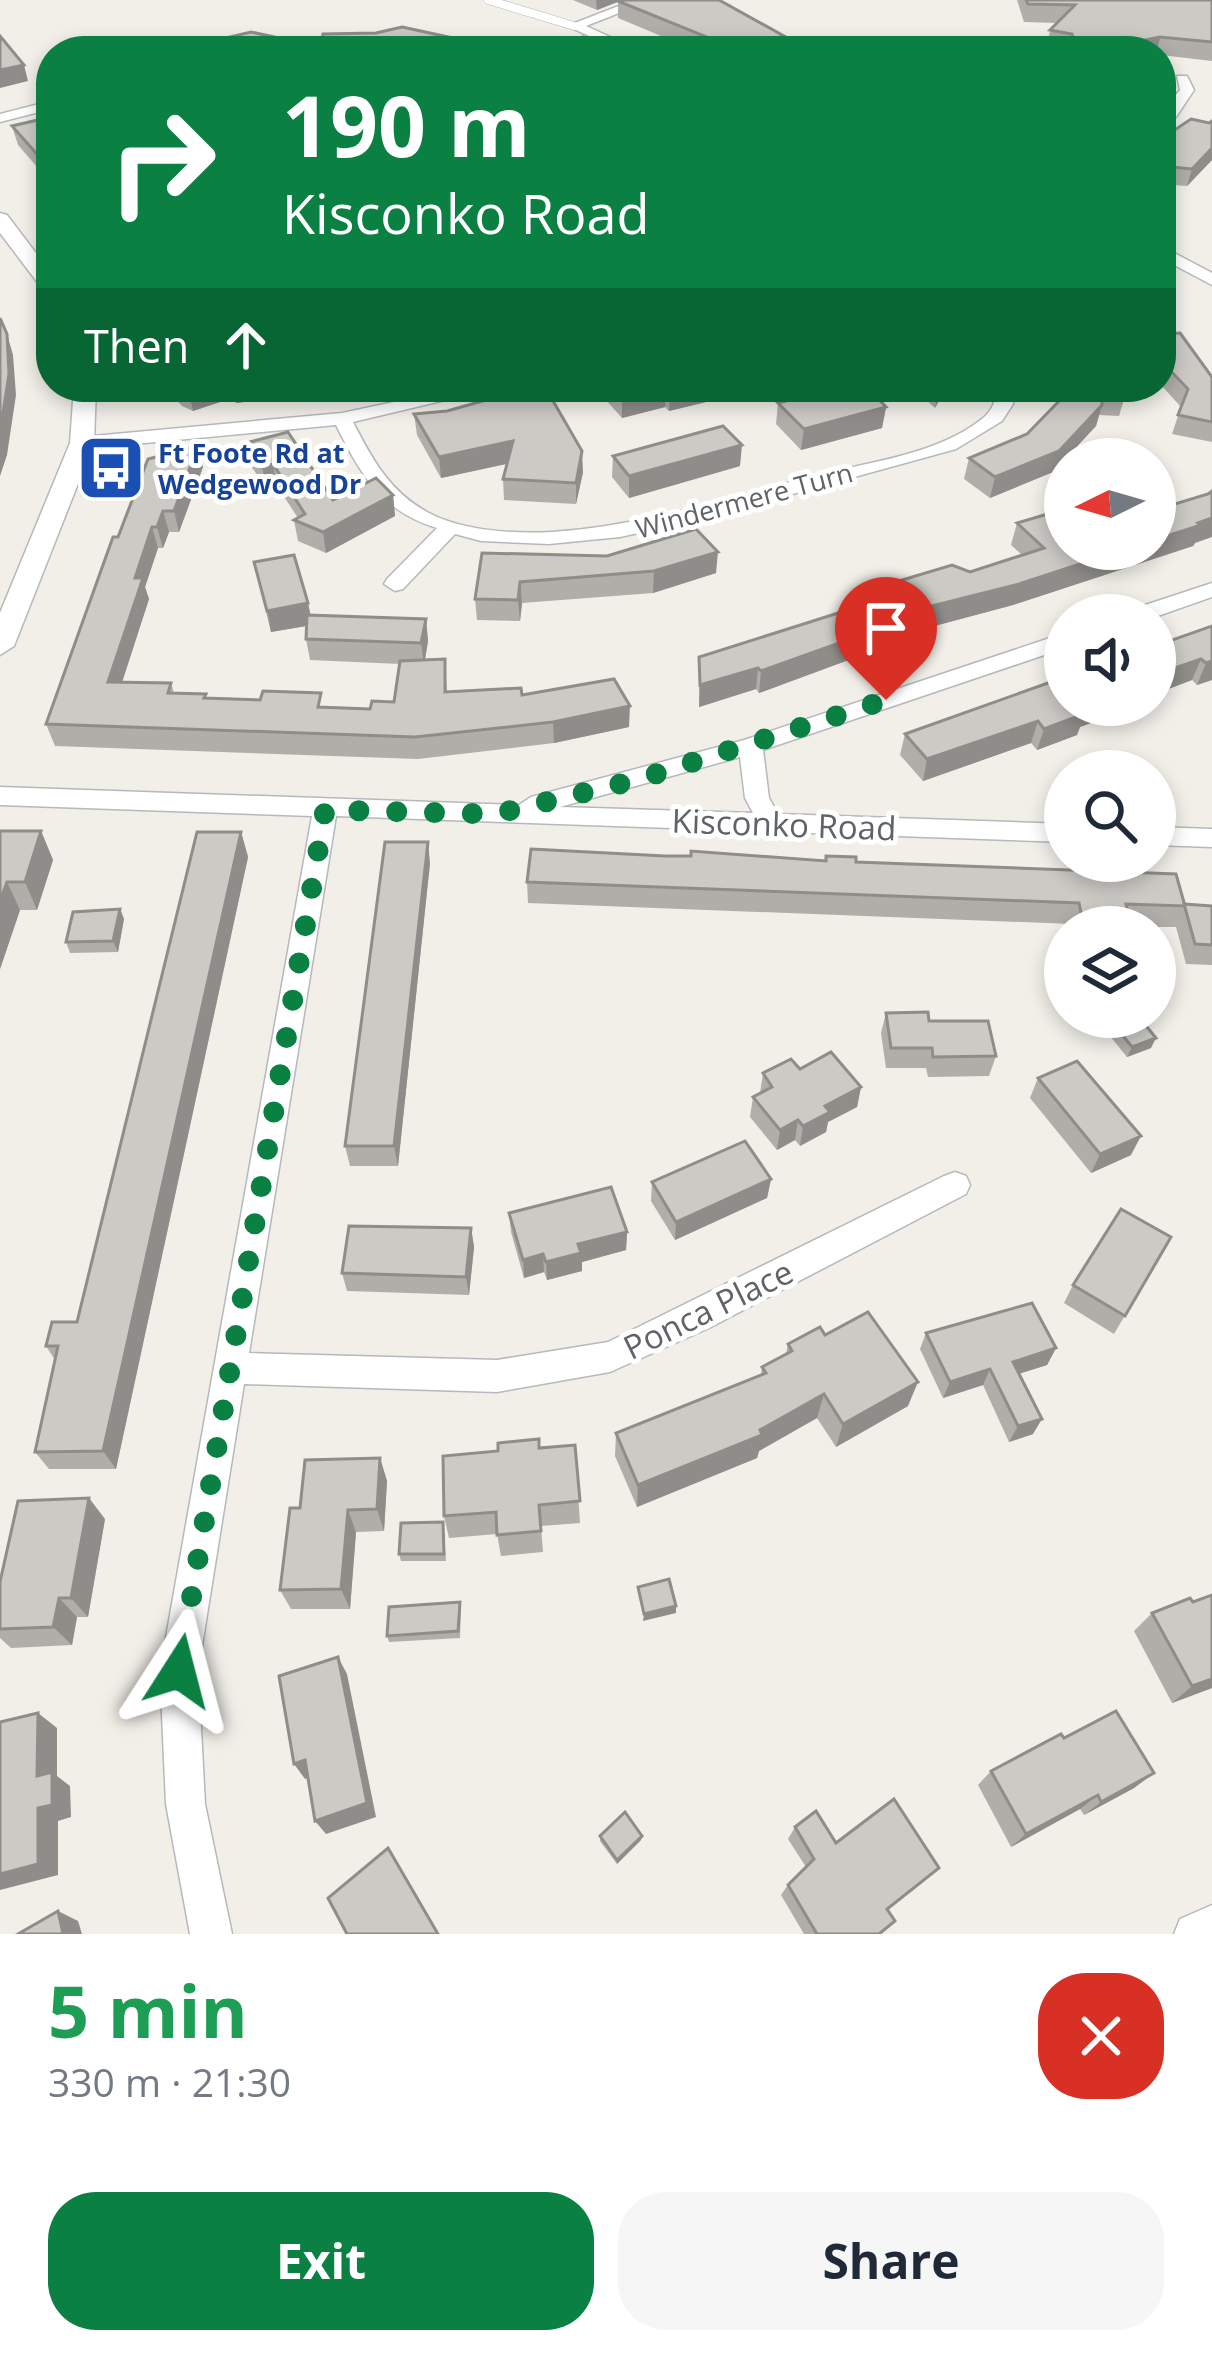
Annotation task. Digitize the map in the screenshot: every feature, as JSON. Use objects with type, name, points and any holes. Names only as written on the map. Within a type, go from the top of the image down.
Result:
[{"type":"street","points":[[574,26],[646,0]]},
{"type":"street","points":[[574,26],[598,36]]},
{"type":"street","points":[[1176,104],[1187,90],[1182,79]]},
{"type":"street","points":[[0,118],[36,109]]},
{"type":"street","points":[[1176,118],[1191,120]]},
{"type":"street","points":[[0,219],[36,267]]},
{"type":"street","points":[[1176,260],[1212,280]]},
{"type":"street","points":[[4,628],[82,442],[84,402]]},
{"type":"street","points":[[82,442],[342,419],[421,402]]},
{"type":"street","name":"Windermere Turn","points":[[342,419],[357,461],[390,496],[451,526],[541,539],[619,534],[660,525],[952,442],[998,415],[1005,402]]},
{"type":"street","points":[[395,584],[451,526]]},
{"type":"street","points":[[1176,602],[1212,590]]},
{"type":"street","points":[[496,814],[751,746],[1044,647]]},
{"type":"street","points":[[751,746],[757,798],[771,824]]},
{"type":"street","name":"Kisconko Road","points":[[0,796],[1044,832]]},
{"type":"street","points":[[211,1934],[185,1804],[179,1671],[325,810]]},
{"type":"street","points":[[1176,837],[1212,838]]},
{"type":"street","name":"Ponca Place","points":[[228,1368],[497,1376],[610,1357],[698,1317],[955,1184]]},
{"type":"street","points":[[1195,1934],[1212,1926]]},
{"type":"lane","points":[[488,0],[574,26]]},
{"type":"building","points":[[719,0],[784,36],[704,36],[618,1]]},
{"type":"building","points":[[1026,0],[1212,0],[1212,42],[1176,36],[1073,36],[1050,30],[1075,5],[1028,4]]},
{"type":"building","points":[[402,27],[444,36],[323,36]]},
{"type":"building","points":[[0,36],[24,65],[0,70]]},
{"type":"building","points":[[1191,119],[1212,121],[1212,148],[1192,169],[1176,167],[1176,129]]},
{"type":"building","points":[[36,120],[36,153],[12,126]]},
{"type":"building","points":[[0,318],[7,334],[9,374],[0,432]]},
{"type":"building","points":[[1176,333],[1212,377],[1212,422],[1178,415],[1188,389],[1176,377]]},
{"type":"building","points":[[479,402],[554,402],[582,451],[576,483],[503,479],[513,441],[439,457],[414,414]]},
{"type":"building","points":[[881,402],[886,407],[804,429],[778,403]]},
{"type":"building","points":[[1058,402],[1102,402],[1071,438],[1044,438],[1044,457],[995,477],[969,458],[1027,434]]},
{"type":"building","points":[[723,426],[742,445],[629,476],[613,456]]},
{"type":"building","points":[[288,432],[333,500],[376,478],[393,495],[323,532],[294,520],[305,514],[273,464],[262,467],[246,443]]},
{"type":"building","points":[[198,446],[174,511],[163,511],[157,527],[152,527],[135,578],[143,578],[108,682],[171,683],[168,693],[206,694],[204,698],[260,700],[263,691],[321,693],[318,707],[370,709],[372,701],[394,702],[400,661],[445,659],[445,692],[521,688],[522,695],[614,679],[630,706],[553,722],[415,737],[46,724],[113,537],[118,537],[148,459]]},
{"type":"building","points":[[1212,491],[1212,518],[1176,533],[1176,504]]},
{"type":"building","points":[[1044,515],[1044,548],[1017,523]]},
{"type":"building","points":[[696,529],[718,552],[654,571],[520,582],[518,600],[475,599],[482,553],[607,556]]},
{"type":"building","points":[[1044,548],[1044,570],[1062,570],[916,610],[892,583],[952,565],[970,572]]},
{"type":"building","points":[[294,555],[308,603],[267,611],[254,562]]},
{"type":"building","points":[[892,596],[912,617],[761,671],[700,685],[699,657]]},
{"type":"building","points":[[307,615],[426,619],[421,643],[306,639]]},
{"type":"building","points":[[1212,626],[1212,661],[1201,659],[1176,668],[1176,639]]},
{"type":"building","points":[[1044,684],[1044,726],[1052,726],[1044,729],[1038,721],[927,759],[905,734]]},
{"type":"building","points":[[0,831],[41,831],[25,882],[7,882],[0,901]]},
{"type":"building","points":[[197,832],[241,832],[103,1451],[35,1452],[58,1346],[46,1346],[52,1322],[77,1322]]},
{"type":"building","points":[[385,842],[428,842],[394,1146],[345,1146]]},
{"type":"building","points":[[531,849],[665,856],[691,856],[691,851],[826,861],[826,856],[856,857],[856,862],[1044,869],[1044,882],[1176,882],[1176,874],[1185,906],[1080,906],[527,882]]},
{"type":"building","points":[[1184,904],[1212,906],[1212,945],[1195,944]]},
{"type":"building","points":[[120,909],[113,941],[66,942],[73,912]]},
{"type":"building","points":[[928,1012],[929,1021],[988,1021],[996,1056],[933,1057],[932,1048],[891,1048],[886,1013]]},
{"type":"building","points":[[1125,1038],[1156,1038],[1132,1047]]},
{"type":"building","points":[[831,1052],[861,1087],[825,1106],[830,1112],[803,1126],[798,1120],[780,1130],[753,1097],[772,1087],[763,1073],[791,1059],[800,1069]]},
{"type":"building","points":[[1077,1061],[1141,1136],[1100,1154],[1038,1078]]},
{"type":"building","points":[[745,1141],[771,1179],[676,1222],[652,1182]]},
{"type":"building","points":[[611,1187],[627,1232],[578,1244],[581,1253],[546,1262],[543,1254],[523,1260],[509,1213]]},
{"type":"building","points":[[1121,1209],[1171,1237],[1125,1316],[1073,1285]]},
{"type":"building","points":[[349,1226],[471,1228],[466,1277],[342,1273]]},
{"type":"building","points":[[1032,1303],[1056,1348],[1013,1362],[1042,1419],[1018,1426],[990,1369],[950,1382],[926,1333]]},
{"type":"building","points":[[868,1312],[918,1382],[843,1424],[824,1394],[760,1430],[762,1435],[638,1485],[616,1433],[766,1373],[762,1367],[792,1351],[788,1344],[820,1327],[825,1335]]},
{"type":"building","points":[[539,1439],[539,1448],[575,1445],[580,1501],[539,1505],[541,1531],[497,1535],[496,1512],[444,1516],[443,1456],[498,1451],[498,1443]]},
{"type":"building","points":[[380,1458],[377,1509],[348,1510],[341,1589],[280,1590],[290,1508],[300,1508],[305,1460]]},
{"type":"building","points":[[89,1498],[71,1598],[59,1598],[53,1627],[0,1629],[0,1582],[18,1501]]},
{"type":"building","points":[[443,1522],[444,1554],[399,1554],[401,1523]]},
{"type":"building","points":[[669,1579],[676,1606],[644,1614],[638,1587]]},
{"type":"building","points":[[1212,1595],[1212,1679],[1192,1686],[1152,1613]]},
{"type":"building","points":[[460,1602],[458,1631],[387,1636],[389,1607]]},
{"type":"building","points":[[338,1657],[367,1803],[315,1821],[305,1760],[294,1764],[279,1676]]},
{"type":"building","points":[[1116,1711],[1154,1773],[1101,1802],[1098,1795],[1026,1834],[991,1771]]},
{"type":"building","points":[[38,1713],[37,1776],[52,1772],[52,1805],[38,1808],[38,1864],[0,1874],[0,1722]]},
{"type":"building","points":[[894,1799],[939,1868],[887,1909],[895,1921],[879,1934],[817,1934],[788,1885],[814,1859],[795,1827],[816,1811],[836,1843]]},
{"type":"building","points":[[625,1812],[642,1836],[617,1860],[600,1836]]},
{"type":"building","points":[[388,1848],[438,1934],[347,1934],[328,1898]]},
{"type":"building","points":[[58,1911],[63,1934],[18,1934]]},
{"type":"place","name":"Ft Foote Rd at Wedgewood Dr","points":[[111,468]]},
{"type":"route","points":[[179,1671],[325,810],[496,814],[640,779],[886,700]]}]
